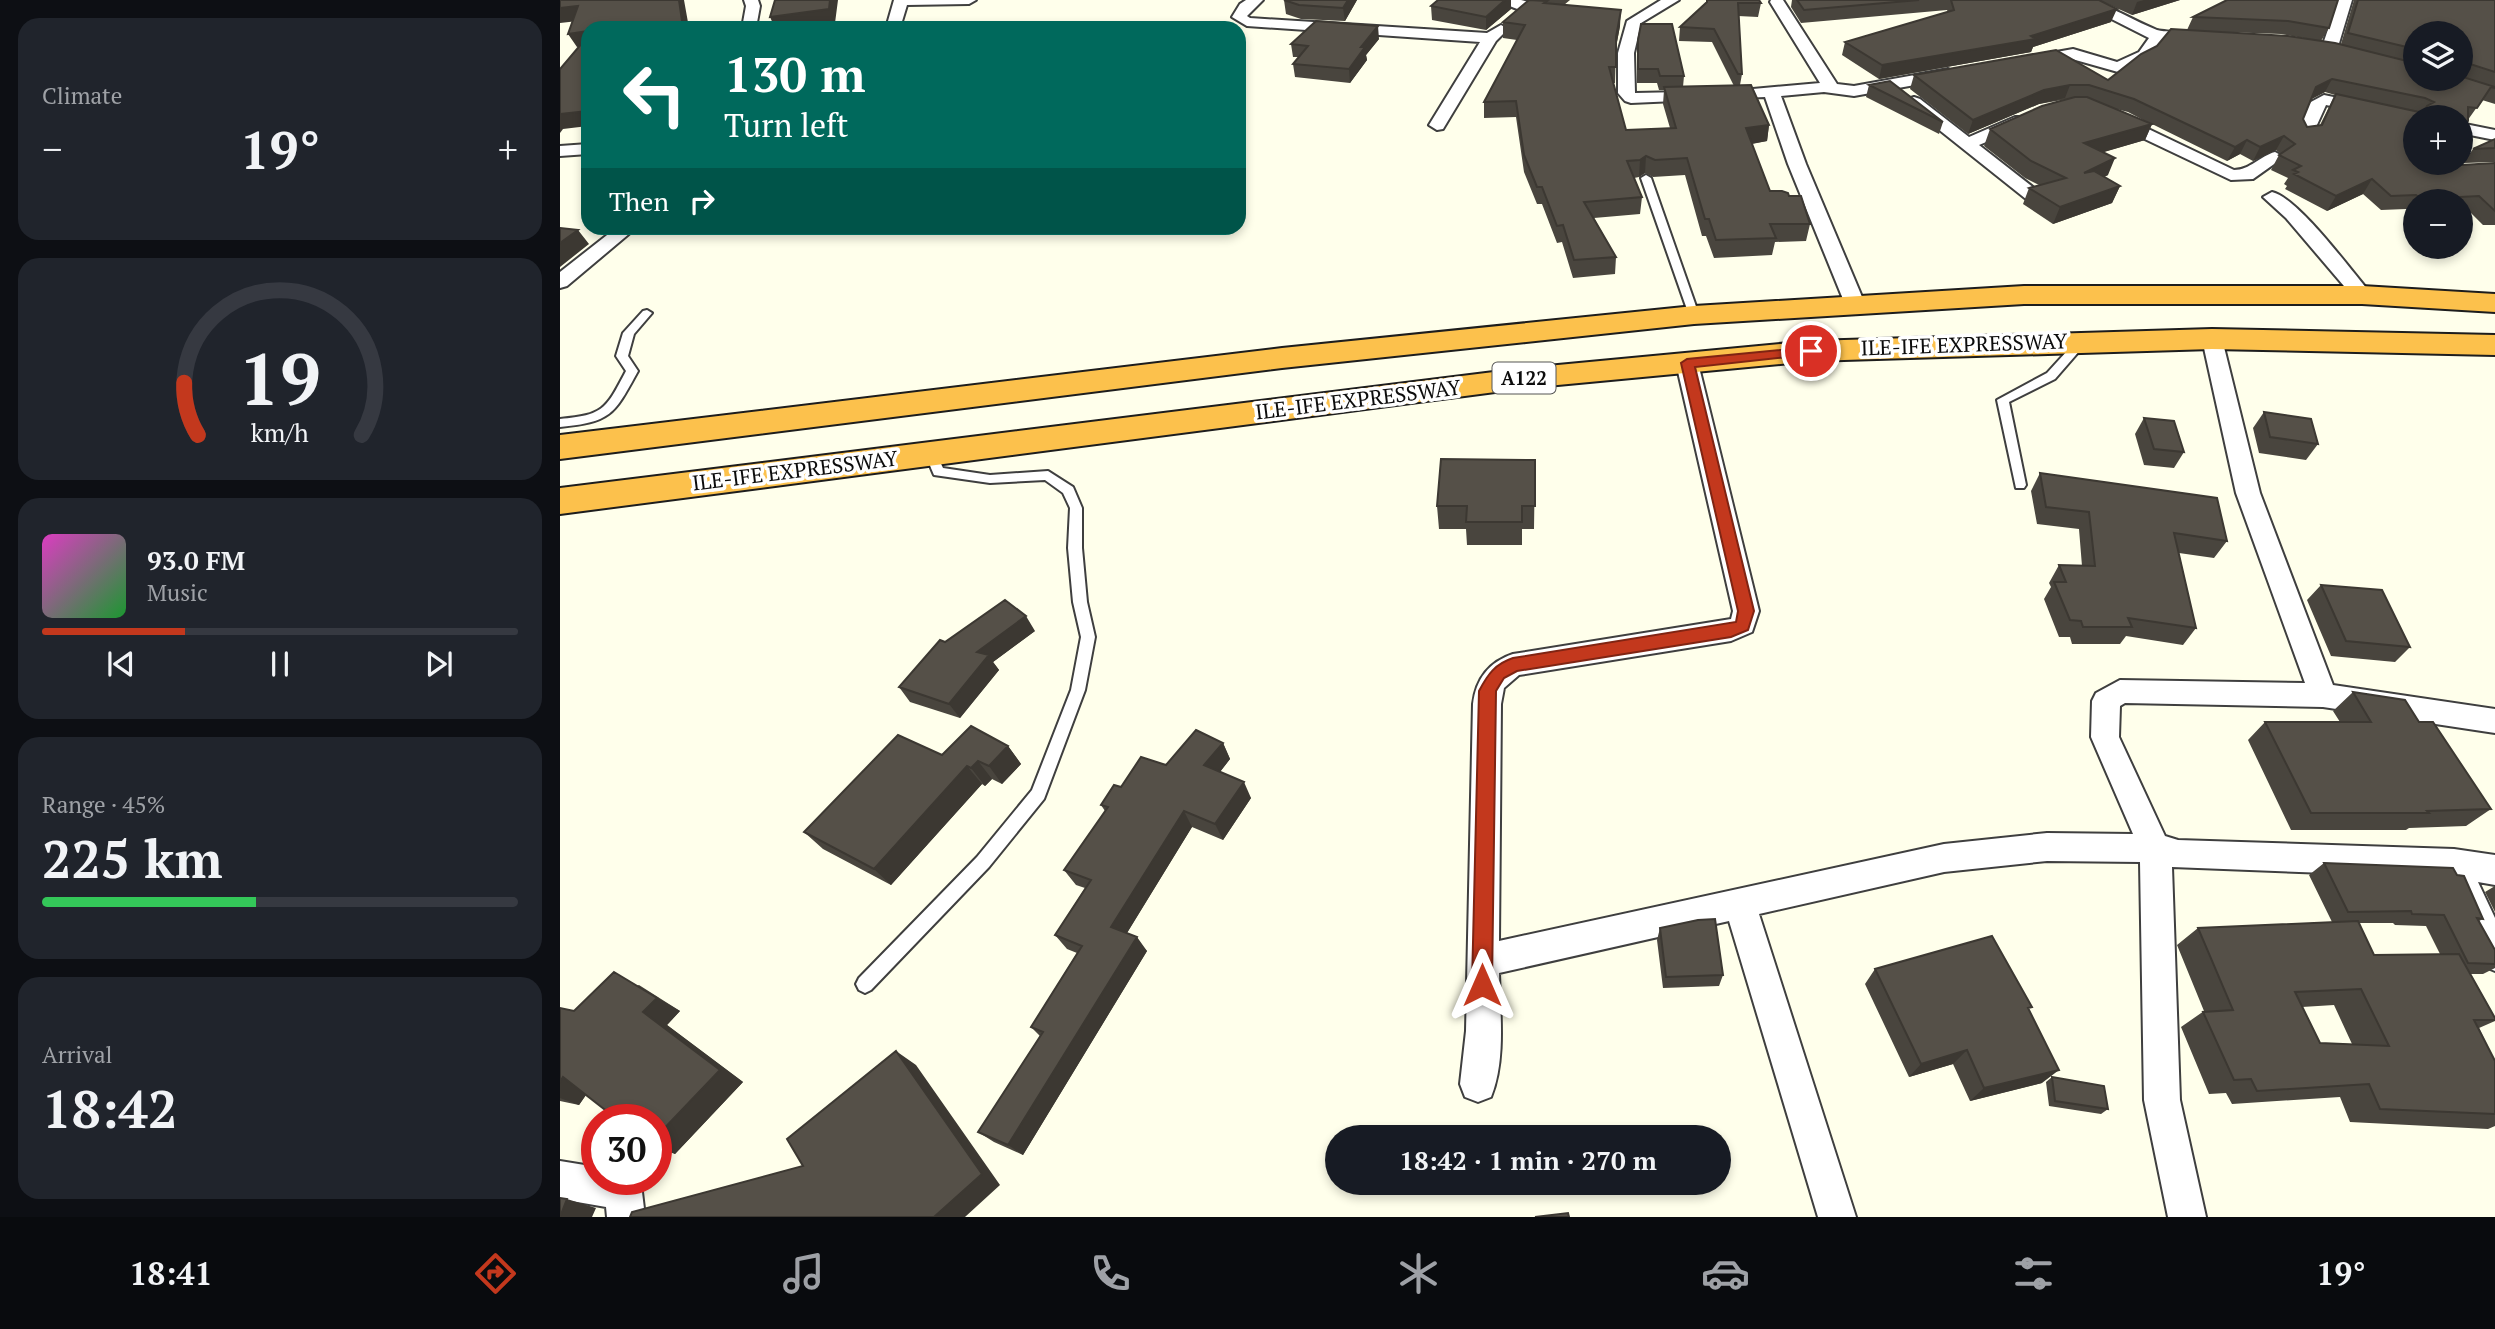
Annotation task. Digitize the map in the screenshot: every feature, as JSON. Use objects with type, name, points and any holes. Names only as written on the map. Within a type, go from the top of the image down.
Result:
[{"type":"highway","name":"A122","points":[[560,447],[1282,358],[1694,315],[2024,295],[2362,295],[2495,303]]},
{"type":"highway","name":"ILE-IFE EXPRESSWAY","points":[[560,501],[1526,378],[1811,351],[2212,339],[2495,345]]},
{"type":"street","points":[[750,21],[753,6],[751,0]]},
{"type":"street","points":[[895,21],[901,0],[969,0]]},
{"type":"street","points":[[1240,21],[1238,14],[1256,0]]},
{"type":"street","points":[[1506,0],[1526,7],[1570,14]]},
{"type":"street","points":[[1672,0],[1628,20],[1626,93],[1631,98],[1772,93],[1831,87],[1854,91],[1971,71]]},
{"type":"street","points":[[2081,0],[2158,36],[2185,36]]},
{"type":"street","points":[[2329,51],[2345,0]]},
{"type":"street","points":[[1777,2],[1831,87]]},
{"type":"street","points":[[1437,125],[1490,38],[1526,7]]},
{"type":"street","points":[[1246,25],[1490,38]]},
{"type":"street","points":[[2011,64],[2073,54],[2118,67],[2144,55],[2158,36]]},
{"type":"street","points":[[1890,84],[2032,195]]},
{"type":"street","points":[[1772,93],[1797,164],[1855,304]]},
{"type":"street","points":[[2305,134],[2317,103],[2324,100],[2403,116]]},
{"type":"street","points":[[2099,111],[2231,175],[2248,175],[2275,157]]},
{"type":"street","points":[[1966,144],[2033,116]]},
{"type":"street","points":[[2473,131],[2495,135]]},
{"type":"street","points":[[560,151],[581,150]]},
{"type":"street","points":[[2272,197],[2300,222],[2362,295]]},
{"type":"street","points":[[560,282],[618,235]]},
{"type":"street","points":[[2212,339],[2248,493],[2323,695]]},
{"type":"street","points":[[1478,1084],[1483,1031],[1488,691],[1498,673],[1513,665],[1731,630],[1743,625],[1746,611],[1687,363]]},
{"type":"street","points":[[2187,1217],[2162,1100],[2159,908],[2155,848],[2105,737],[2106,701],[2120,691],[2323,695],[2495,721]]},
{"type":"street","points":[[1482,961],[1944,858],[2047,847],[2155,848],[2178,854],[2454,863],[2495,870]]},
{"type":"street","points":[[2454,863],[2495,954]]},
{"type":"street","points":[[1740,905],[1837,1217]]},
{"type":"street","points":[[560,1180],[623,1192],[626,1217]]},
{"type":"lane","points":[[1646,178],[1694,315]]},
{"type":"lane","points":[[560,423],[593,419],[610,411],[632,371],[622,356],[629,333],[647,313]]},
{"type":"lane","points":[[2020,485],[2003,400],[2051,376],[2082,341]]},
{"type":"lane","points":[[865,984],[983,862],[1038,794],[1078,690],[1088,637],[1076,560],[1076,508],[1068,490],[1048,475],[990,479],[938,472],[931,454]]},
{"type":"building","points":[[560,0],[679,0],[682,21],[581,21],[581,32],[568,34],[578,6],[560,8]]},
{"type":"building","points":[[775,0],[830,0],[829,9],[770,17]]},
{"type":"building","points":[[1284,0],[1348,0],[1343,8],[1299,5]]},
{"type":"building","points":[[1438,0],[1505,0],[1486,17],[1431,6]]},
{"type":"building","points":[[1529,0],[1621,10],[1616,37],[1616,67],[1609,67],[1626,130],[1676,128],[1664,87],[1751,85],[1769,125],[1746,128],[1770,191],[1801,196],[1810,224],[1770,224],[1776,238],[1716,240],[1709,219],[1705,219],[1687,158],[1655,160],[1646,156],[1640,160],[1627,161],[1642,197],[1584,202],[1616,257],[1574,260],[1563,225],[1557,226],[1542,187],[1537,187],[1524,155],[1516,101],[1484,102],[1525,25],[1503,22]]},
{"type":"building","points":[[1707,0],[1759,0],[1761,3],[1738,3],[1742,74],[1738,74],[1714,29],[1680,27]]},
{"type":"building","points":[[1797,0],[1919,0],[1804,10]]},
{"type":"building","points":[[1951,0],[2099,0],[2117,9],[2031,36],[2036,39],[1882,65],[1845,42],[1954,10]]},
{"type":"building","points":[[2227,0],[2338,0],[2329,28],[2288,21],[2193,17]]},
{"type":"building","points":[[2358,0],[2495,0],[2495,72],[2473,65],[2473,21],[2403,21],[2403,46],[2348,33]]},
{"type":"building","points":[[1316,21],[1378,26],[1361,47],[1365,47],[1349,69],[1293,64],[1308,46],[1291,44]]},
{"type":"building","points":[[1641,24],[1672,24],[1684,76],[1660,76],[1658,69],[1638,69]]},
{"type":"building","points":[[2171,29],[2288,36],[2335,43],[2403,60],[2403,91],[2473,91],[2473,80],[2495,87],[2491,87],[2477,108],[2473,105],[2429,105],[2434,102],[2332,79],[2316,87],[2303,119],[2307,127],[2322,125],[2336,94],[2403,108],[2403,175],[2473,175],[2473,164],[2495,163],[2495,211],[2479,196],[2473,196],[2473,189],[2403,189],[2403,196],[2391,196],[2372,179],[2336,196],[2294,174],[2298,172],[2293,170],[2301,166],[2279,155],[2295,144],[2284,136],[2260,147],[2247,140],[2235,147],[2134,99],[2089,85],[2044,90],[1973,120],[1914,75],[2056,50],[2108,80],[2141,54],[2157,46]]},
{"type":"building","points":[[581,44],[581,112],[560,114],[560,69]]},
{"type":"building","points":[[1890,81],[1943,122],[1869,85]]},
{"type":"building","points":[[2075,97],[2087,97],[2152,124],[2084,143],[2115,158],[2084,173],[2094,171],[2120,186],[2060,207],[2029,188],[2066,178],[2031,161],[1990,129],[2042,106]]},
{"type":"building","points":[[2495,139],[2495,148],[2473,149]]},
{"type":"building","points":[[560,228],[578,230],[560,243]]},
{"type":"building","points":[[2264,412],[2311,419],[2318,444],[2270,437]]},
{"type":"building","points":[[2144,418],[2174,421],[2184,452],[2154,449]]},
{"type":"building","points":[[1441,459],[1535,460],[1535,506],[1522,506],[1522,522],[1466,522],[1467,506],[1437,506]]},
{"type":"building","points":[[2040,473],[2217,498],[2227,541],[2174,533],[2196,628],[2128,618],[2132,627],[2083,627],[2081,621],[2070,620],[2054,582],[2066,582],[2059,565],[2095,566],[2089,512],[2046,507]]},
{"type":"building","points":[[2321,585],[2382,590],[2410,647],[2346,641]]},
{"type":"building","points":[[1005,600],[1026,616],[977,652],[989,655],[949,704],[899,687],[940,640],[945,642]]},
{"type":"building","points":[[2353,692],[2405,700],[2419,722],[2433,722],[2491,809],[2427,811],[2429,813],[2311,813],[2265,722],[2371,722]]},
{"type":"building","points":[[971,726],[1008,746],[989,766],[978,761],[971,768],[967,766],[874,869],[804,832],[898,735],[942,755]]},
{"type":"building","points":[[1196,730],[1223,743],[1204,765],[1244,782],[1215,824],[1184,811],[1111,927],[1137,937],[1008,1145],[978,1132],[1043,1032],[1031,1027],[1082,946],[1055,935],[1091,880],[1064,870],[1108,807],[1101,805],[1114,785],[1121,787],[1141,757],[1166,765]]},
{"type":"building","points":[[2324,863],[2453,868],[2457,875],[2464,876],[2483,919],[2477,918],[2495,950],[2495,964],[2468,963],[2444,915],[2412,914],[2411,911],[2348,912]]},
{"type":"building","points":[[1715,919],[1723,975],[1666,977],[1660,928]]},
{"type":"building","points":[[2358,921],[2374,955],[2459,954],[2495,1018],[2474,1020],[2495,1061],[2495,1114],[2380,1109],[2369,1084],[2257,1091],[2251,1079],[2234,1080],[2203,1012],[2233,1010],[2198,928]],"holes":[[[2361,989],[2389,1046],[2320,1043],[2295,992]]]},
{"type":"building","points":[[1992,936],[2032,1007],[2028,1008],[2059,1070],[1984,1088],[1967,1050],[1921,1064],[1875,969]]},
{"type":"building","points":[[614,972],[657,998],[643,1012],[720,1070],[672,1120],[672,1104],[598,1104],[563,1077],[560,1082],[560,1008],[574,1011]]},
{"type":"building","points":[[896,1051],[982,1174],[934,1217],[630,1217],[632,1212],[803,1166],[787,1139]]},
{"type":"building","points":[[2052,1077],[2104,1086],[2108,1109],[2055,1101]]},
{"type":"building","points":[[560,1198],[567,1199],[560,1217]]},
{"type":"building","points":[[1568,1213],[1569,1217],[1535,1217]]},
{"type":"route","points":[[1482,985],[1488,691],[1498,673],[1513,665],[1731,630],[1743,625],[1746,611],[1687,363],[1811,351]]}]
